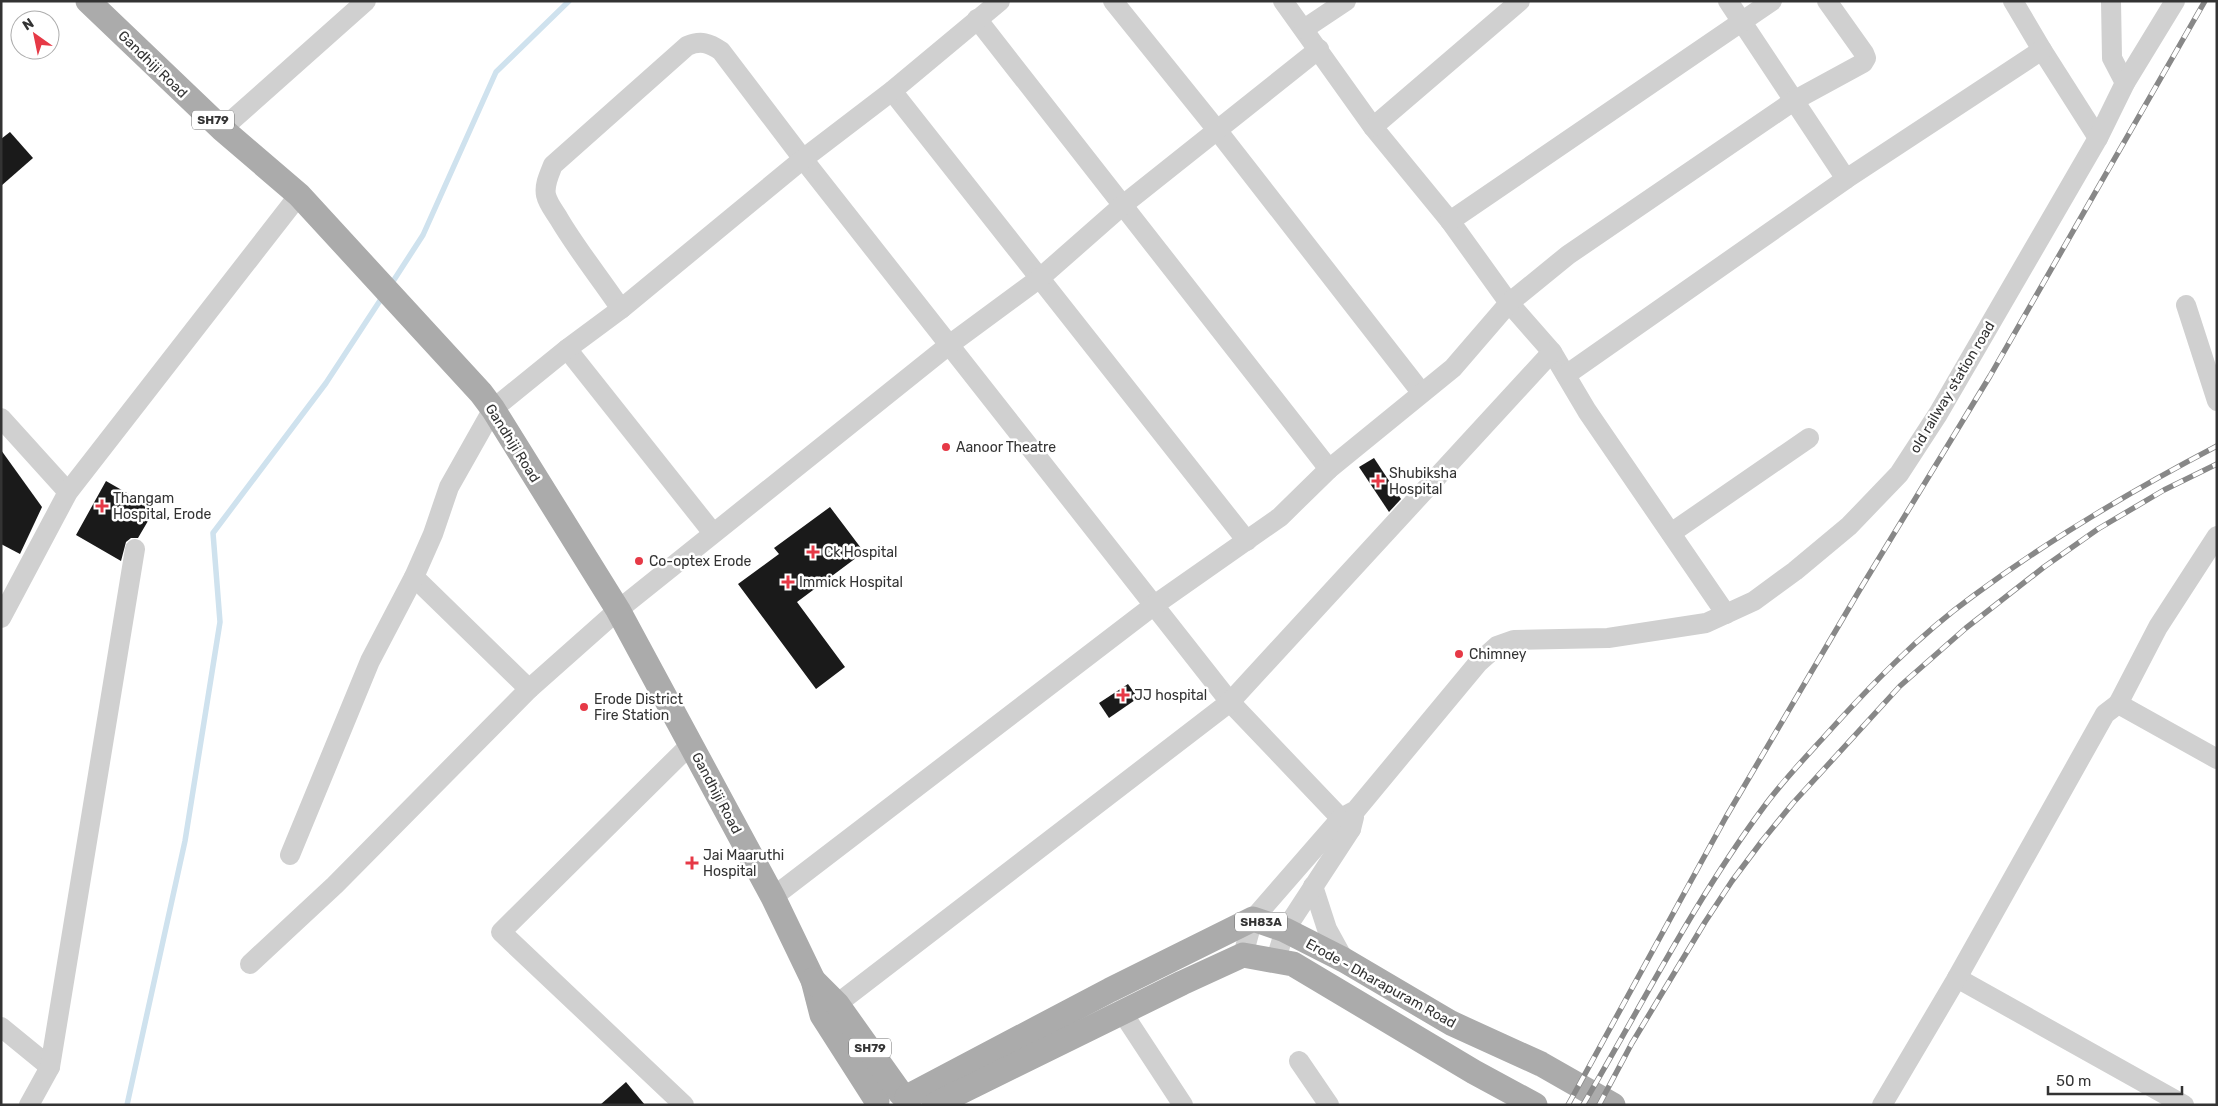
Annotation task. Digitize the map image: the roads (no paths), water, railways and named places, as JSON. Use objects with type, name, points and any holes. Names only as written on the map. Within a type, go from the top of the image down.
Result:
[{"type":"main road","name":"Gandhiji Road","points":[[88,1],[222,129],[299,195],[340,237],[487,401],[618,610],[773,898],[813,980],[822,1015],[876,1103]]},
{"type":"main road","name":"Erode - Dharapuram Road","points":[[1253,919],[1285,930],[1344,960],[1451,1023],[1541,1064],[1613,1105]]},
{"type":"main road","name":"SH83A","points":[[876,1103],[888,1093],[907,1098],[1102,994],[1253,919]]},
{"type":"main road","name":"Erode - Dharapuram Road","points":[[1243,955],[1293,964],[1474,1072],[1535,1105]]},
{"type":"main road","points":[[934,1105],[1122,1012],[1243,955]]},
{"type":"main road","name":"Gandhiji Road","points":[[813,980],[837,1004],[907,1098]]},
{"type":"street","points":[[222,129],[366,1]]},
{"type":"street","points":[[290,855],[370,661],[414,577],[433,534],[449,487],[487,401],[567,349],[621,309],[803,159],[892,91],[1000,1]]},
{"type":"street","points":[[1113,1],[1217,130],[1421,392]]},
{"type":"street","points":[[1282,1],[1374,127],[1450,221],[1509,303],[1552,352],[1587,411],[1726,614]]},
{"type":"street","points":[[1304,30],[1346,1]]},
{"type":"street","points":[[1374,127],[1520,1]]},
{"type":"street","points":[[1728,1],[1846,179]]},
{"type":"street","points":[[1450,221],[1772,1]]},
{"type":"street","points":[[773,898],[1153,606],[1280,517],[1329,469],[1421,392],[1453,368],[1509,303],[1568,255],[1795,100],[1858,68],[1866,58],[1864,53],[1827,1]]},
{"type":"street","points":[[2013,1],[2098,138]]},
{"type":"street","points":[[2111,1],[2112,58],[2126,83]]},
{"type":"street","name":"old railway station road","points":[[1349,819],[1478,663],[1497,646],[1514,640],[1608,638],[1706,623],[1754,601],[1795,571],[1849,526],[1899,474],[1938,414],[2098,138],[2126,83],[2175,1]]},
{"type":"street","points":[[977,19],[1329,469]]},
{"type":"street","points":[[621,309],[568,235],[546,196],[546,184],[553,166],[687,46],[700,41],[710,44],[721,51],[803,159],[1230,702],[1349,819]]},
{"type":"street","points":[[250,964],[342,878],[529,689],[618,610],[949,345],[1040,278],[1123,206],[1318,49]]},
{"type":"street","points":[[1566,375],[1846,179],[2042,50]]},
{"type":"street","points":[[892,91],[1248,541]]},
{"type":"street","points":[[1,618],[68,492],[299,195]]},
{"type":"street","points":[[2186,305],[2217,401]]},
{"type":"street","points":[[567,349],[713,533]]},
{"type":"street","points":[[837,1004],[1230,702],[1552,352]]},
{"type":"street","points":[[1,418],[68,492]]},
{"type":"street","points":[[1670,533],[1809,438]]},
{"type":"street","points":[[1882,1105],[1957,978],[2105,714],[2118,704],[2158,627],[2217,536]]},
{"type":"street","points":[[30,1105],[50,1067],[135,549]]},
{"type":"street","points":[[2198,568],[2217,557]]},
{"type":"street","points":[[414,577],[529,689]]},
{"type":"street","points":[[2118,704],[2217,759]]},
{"type":"street","points":[[684,1105],[501,932],[691,744]]},
{"type":"street","points":[[1276,960],[1285,930],[1313,886],[1349,819]]},
{"type":"street","points":[[1243,955],[1253,919],[1349,819]]},
{"type":"street","points":[[1313,886],[1327,929],[1344,960]]},
{"type":"street","points":[[1957,978],[2184,1105]]},
{"type":"street","points":[[1122,1012],[1183,1105]]},
{"type":"street","points":[[1,1027],[50,1067]]},
{"type":"street","points":[[1298,1060],[1329,1105]]},
{"type":"waterway","points":[[390,286],[423,235],[496,72],[569,1]]},
{"type":"waterway","points":[[127,1105],[185,841],[220,622],[213,533],[326,383],[383,296]]},
{"type":"railway","points":[[1568,1105],[1726,817],[1859,591],[1990,376],[2205,1]]},
{"type":"railway","points":[[1583,1105],[1691,916],[1738,843],[1785,781],[1859,699],[1895,662],[1933,628],[2002,575],[2092,516],[2217,446]]},
{"type":"railway","points":[[1599,1105],[1632,1043],[1732,881],[1793,803],[1900,686],[1966,628],[2044,567],[2098,529],[2164,490],[2217,464]]},
{"type":"place","name":"Aanoor Theatre","points":[[946,447]]},
{"type":"place","name":"Shubiksha Hospital","points":[[1378,481]]},
{"type":"place","name":"Thangam Hospital, Erode","points":[[102,506]]},
{"type":"place","name":"Ck Hospital","points":[[813,552]]},
{"type":"place","name":"Co-optex Erode","points":[[639,561]]},
{"type":"place","name":"Immick Hospital","points":[[788,582]]},
{"type":"place","name":"Chimney","points":[[1459,654]]},
{"type":"place","name":"JJ hospital","points":[[1123,695]]},
{"type":"place","name":"Erode District Fire Station","points":[[584,707]]},
{"type":"place","name":"Jai Maaruthi Hospital","points":[[692,863]]}]
